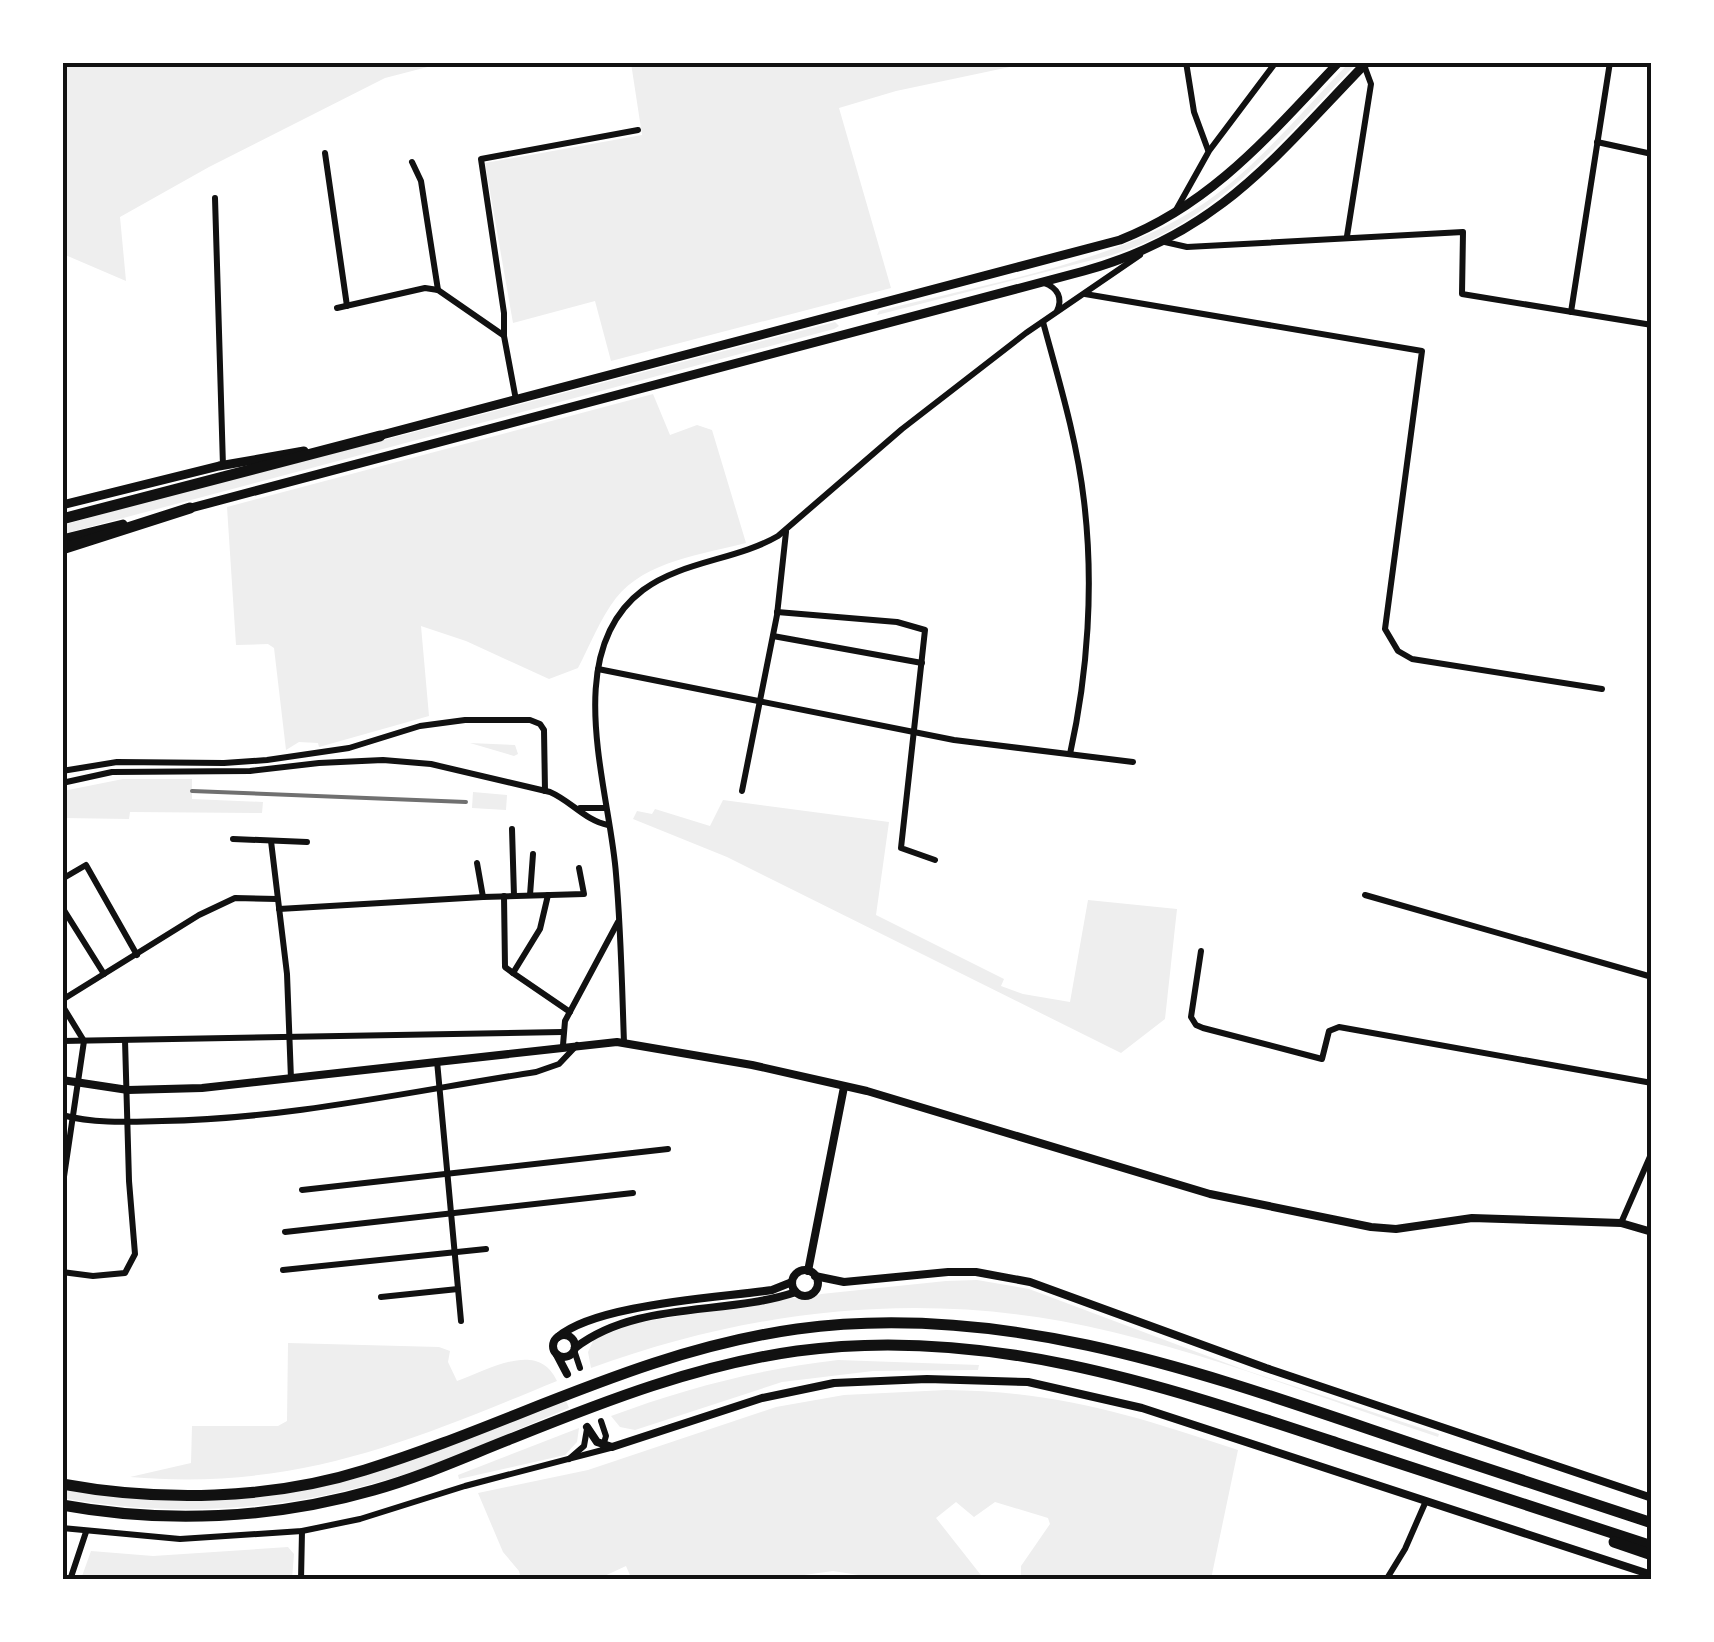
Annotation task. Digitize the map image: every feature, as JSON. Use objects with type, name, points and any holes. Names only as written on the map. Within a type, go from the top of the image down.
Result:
[{"type":"highway","points":[[62,518],[380,436]]},
{"type":"highway","points":[[62,550],[190,508]]},
{"type":"highway","points":[[62,1482],[84,1488],[156,1494],[222,1494],[329,1480],[415,1453],[598,1380],[683,1352],[796,1329],[913,1322],[1012,1330],[1085,1342],[1177,1367],[1652,1522]]},
{"type":"highway","points":[[62,1505],[183,1516],[308,1506],[405,1480],[654,1384],[764,1356],[840,1347],[913,1346],[1021,1354],[1145,1382],[1652,1546]]},
{"type":"highway","points":[[1484,1492],[1652,1554]]},
{"type":"main road","points":[[62,505],[223,466],[380,436],[1100,246],[1171,216],[1232,172],[1339,62]]},
{"type":"main road","points":[[62,539],[881,325],[1145,251],[1203,220],[1245,187],[1366,64]]},
{"type":"main road","points":[[881,325],[872,322],[869,314],[882,304]]},
{"type":"main road","points":[[821,319],[840,318],[844,322],[839,333],[827,338]]},
{"type":"street","points":[[1186,62],[1194,112],[1209,151]]},
{"type":"street","points":[[1171,216],[1209,151],[1276,62]]},
{"type":"street","points":[[1571,312],[1610,62]]},
{"type":"street","points":[[1347,236],[1371,84],[1366,64]]},
{"type":"street","points":[[516,400],[481,159],[638,130]]},
{"type":"street","points":[[1597,142],[1652,154]]},
{"type":"street","points":[[325,153],[347,306]]},
{"type":"street","points":[[412,162],[421,182],[438,290]]},
{"type":"street","points":[[216,198],[223,466]]},
{"type":"street","points":[[1165,242],[1187,248],[1463,232],[1462,294],[1652,325]]},
{"type":"street","points":[[624,1043],[616,870],[604,808],[596,723],[598,669],[614,625],[644,589],[674,574],[755,548],[786,531],[902,429],[1042,322],[1145,251]]},
{"type":"street","points":[[1042,282],[1058,293],[1056,312]]},
{"type":"street","points":[[337,308],[426,288],[438,290],[504,336]]},
{"type":"street","points":[[1083,294],[1422,351],[1385,630],[1398,651],[1412,659],[1602,689]]},
{"type":"street","points":[[1042,322],[1075,449],[1088,544],[1085,656],[1070,754]]},
{"type":"street","points":[[742,791],[777,612],[786,531]]},
{"type":"street","points":[[777,612],[896,622],[925,630],[901,848],[935,860]]},
{"type":"street","points":[[772,636],[922,663]]},
{"type":"street","points":[[598,669],[916,733],[1133,762]]},
{"type":"street","points":[[62,771],[126,761],[224,764],[266,760],[350,748],[420,726],[465,720],[530,720],[544,730],[545,791]]},
{"type":"street","points":[[62,783],[112,772],[250,771],[319,762],[383,760],[431,764],[545,791],[608,826]]},
{"type":"street","points":[[579,808],[604,808]]},
{"type":"street","points":[[512,829],[514,896]]},
{"type":"street","points":[[233,839],[306,842]]},
{"type":"street","points":[[271,841],[291,1078]]},
{"type":"street","points":[[530,896],[533,854]]},
{"type":"street","points":[[476,863],[483,897]]},
{"type":"street","points":[[62,879],[86,865],[136,955]]},
{"type":"street","points":[[279,910],[584,894],[579,868]]},
{"type":"street","points":[[513,973],[540,929],[548,895]]},
{"type":"street","points":[[1365,895],[1652,977]]},
{"type":"street","points":[[504,896],[505,967],[570,1012]]},
{"type":"street","points":[[62,1190],[84,1041],[62,1003],[199,914],[235,898],[278,898]]},
{"type":"street","points":[[62,907],[104,974]]},
{"type":"street","points":[[563,1045],[562,1032],[570,1012],[618,921]]},
{"type":"street","points":[[1201,951],[1191,1010],[1196,1026],[1322,1059],[1328,1031],[1339,1027],[1652,1083]]},
{"type":"street","points":[[62,1041],[562,1032]]},
{"type":"street","points":[[62,1272],[94,1276],[126,1273],[135,1254],[128,1181],[125,1040]]},
{"type":"street","points":[[62,1080],[128,1090],[202,1088],[563,1045],[624,1043],[752,1065],[844,1087],[966,1118],[1058,1151],[1210,1194],[1371,1227],[1396,1229],[1472,1218],[1621,1223],[1652,1232]]},
{"type":"street","points":[[62,1115],[129,1122],[206,1120],[294,1110],[536,1072],[560,1064],[578,1044]]},
{"type":"street","points":[[437,1062],[462,1321]]},
{"type":"street","points":[[557,1356],[567,1357],[592,1334],[635,1320],[814,1292],[818,1284],[812,1273],[844,1087]]},
{"type":"street","points":[[302,1190],[668,1149]]},
{"type":"street","points":[[1621,1223],[1652,1152]]},
{"type":"street","points":[[285,1232],[633,1192]]},
{"type":"street","points":[[282,1270],[486,1249]]},
{"type":"street","points":[[567,1374],[552,1346],[573,1325],[598,1318],[772,1290],[792,1282],[800,1272],[844,1282],[976,1272],[1030,1282],[1266,1368],[1652,1498]]},
{"type":"street","points":[[792,1282],[796,1292]]},
{"type":"street","points":[[381,1297],[458,1289]]},
{"type":"street","points":[[558,1337],[568,1336],[580,1368]]},
{"type":"street","points":[[62,1528],[180,1538],[302,1531],[360,1519],[469,1485],[590,1455],[762,1398],[834,1383],[927,1379],[1028,1382],[1142,1408],[1652,1574]]},
{"type":"street","points":[[601,1421],[606,1436],[603,1446]]},
{"type":"street","points":[[587,1427],[603,1446]]},
{"type":"street","points":[[564,1462],[584,1446],[587,1427]]},
{"type":"street","points":[[590,1455],[603,1446],[620,1446]]},
{"type":"street","points":[[1386,1580],[1406,1549],[1427,1499]]},
{"type":"street","points":[[301,1580],[302,1531]]},
{"type":"street","points":[[70,1580],[86,1532]]},
{"type":"shaded area","points":[[63,62],[443,63],[385,78],[120,217],[126,281],[63,254]]},
{"type":"shaded area","points":[[631,63],[1019,65],[896,91],[839,108],[891,288],[611,361],[595,301],[513,323],[485,163],[642,135]]},
{"type":"shaded area","points":[[1349,63],[1357,63],[1246,175],[1184,222],[1149,241],[1112,255],[877,315],[879,311],[1092,256],[1171,223],[1206,202],[1244,171]]},
{"type":"shaded area","points":[[835,322],[839,326],[834,329],[63,534],[63,525],[135,505]]},
{"type":"shaded area","points":[[653,394],[670,435],[697,425],[712,430],[746,543],[659,567],[628,585],[610,606],[578,668],[549,679],[466,641],[421,626],[429,716],[319,747],[318,743],[299,742],[286,750],[274,648],[268,644],[236,645],[227,507]]},
{"type":"shaded area","points":[[470,743],[515,745],[518,754],[514,756]]},
{"type":"shaded area","points":[[123,779],[192,779],[192,799],[263,802],[262,813],[130,812],[129,819],[63,818],[63,791]]},
{"type":"shaded area","points":[[473,792],[507,795],[506,810],[472,808]]},
{"type":"shaded area","points":[[723,800],[889,822],[876,915],[1004,979],[1001,986],[1023,994],[1070,1002],[1088,900],[1177,909],[1165,1019],[1121,1053],[727,857],[633,819],[637,811],[652,814],[655,809],[710,826]]},
{"type":"shaded area","points":[[977,1280],[1029,1289],[1242,1369],[1439,1434],[1438,1437],[1156,1343],[1001,1312],[882,1309],[764,1321],[706,1333],[591,1368],[588,1352],[594,1339],[635,1323],[793,1298],[809,1299],[821,1294]]},
{"type":"shaded area","points":[[288,1343],[439,1347],[450,1351],[448,1362],[457,1381],[498,1365],[525,1360],[549,1368],[557,1381],[400,1442],[299,1469],[190,1479],[130,1477],[191,1463],[192,1426],[278,1426],[287,1421]]},
{"type":"shaded area","points":[[838,1360],[979,1365],[978,1370],[873,1371],[782,1382],[635,1430],[620,1427],[611,1416],[723,1381]]},
{"type":"shaded area","points":[[946,1390],[1024,1395],[1095,1407],[1238,1450],[1211,1579],[1021,1579],[1021,1566],[1050,1524],[1048,1518],[995,1502],[974,1517],[956,1502],[936,1518],[984,1579],[884,1579],[833,1571],[768,1580],[632,1580],[626,1566],[598,1579],[521,1579],[503,1552],[478,1493],[588,1470],[776,1407],[844,1395]]},
{"type":"shaded area","points":[[565,1398],[569,1408],[473,1448],[400,1476],[337,1493],[259,1506],[181,1509],[63,1498],[62,1490],[142,1498],[223,1500],[314,1488],[387,1468]]},
{"type":"shaded area","points":[[579,1428],[577,1442],[565,1455],[459,1479],[458,1475]]},
{"type":"shaded area","points":[[288,1547],[294,1554],[292,1579],[81,1579],[91,1551],[153,1556]]},
{"type":"railway","points":[[192,791],[466,802]]}]
